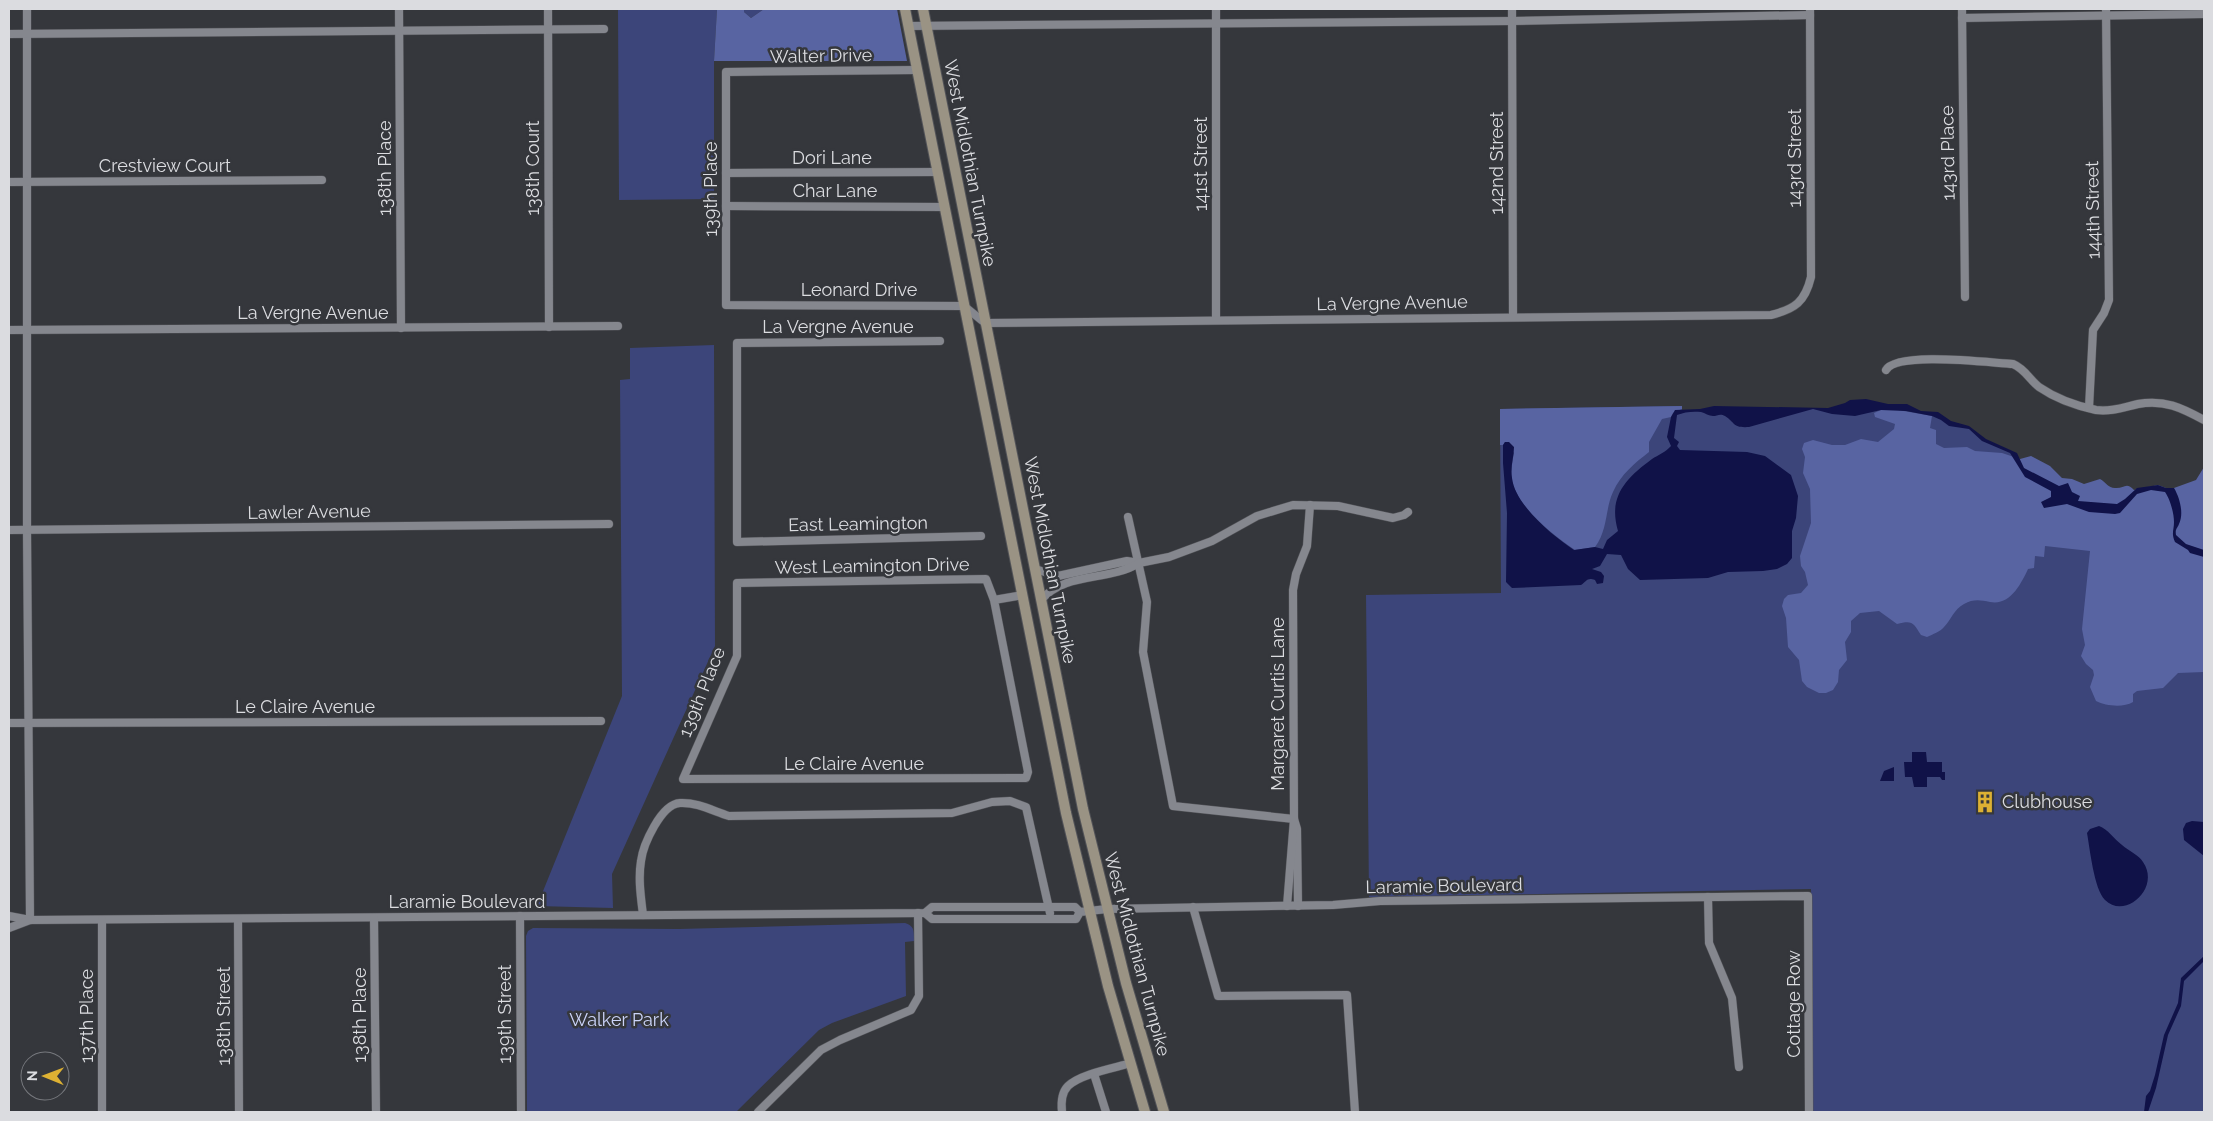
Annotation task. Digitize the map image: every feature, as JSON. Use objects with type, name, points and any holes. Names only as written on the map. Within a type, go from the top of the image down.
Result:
[{"type":"main road","name":"West Midlothian Turnpike","points":[[905,9],[1023,595],[1084,912],[1145,1112]]},
{"type":"main road","name":"West Midlothian Turnpike","points":[[923,9],[1083,809],[1128,990],[1164,1112]]},
{"type":"main road","points":[[1023,595],[1038,585]]},
{"type":"street","points":[[9,928],[30,920],[27,530],[29,330],[28,9]]},
{"type":"street","name":"138th Place","points":[[399,9],[401,328]]},
{"type":"street","name":"138th Court","points":[[548,9],[549,327]]},
{"type":"street","name":"141st Street","points":[[1216,9],[1216,320]]},
{"type":"street","name":"142nd Street","points":[[1512,9],[1513,316]]},
{"type":"street","name":"143rd Place","points":[[1962,9],[1965,298]]},
{"type":"street","points":[[908,26],[1512,21],[1810,12]]},
{"type":"street","name":"143rd Street","points":[[1798,304],[1806,295],[1811,277],[1810,12]]},
{"type":"street","points":[[1962,18],[2106,12],[2204,14]]},
{"type":"street","name":"144th Street","points":[[2089,408],[2093,330],[2104,313],[2109,300],[2106,12]]},
{"type":"street","points":[[9,34],[604,29]]},
{"type":"street","name":"Walter Drive","points":[[726,72],[917,70]]},
{"type":"street","name":"139th Place","points":[[726,72],[726,305]]},
{"type":"street","name":"Dori Lane","points":[[726,173],[937,172]]},
{"type":"street","name":"Crestview Court","points":[[9,182],[322,180]]},
{"type":"street","name":"Char Lane","points":[[726,206],[944,207]]},
{"type":"street","name":"La Vergne Avenue","points":[[985,323],[1513,316],[1771,315],[1786,311],[1798,304]]},
{"type":"street","name":"Leonard Drive","points":[[726,305],[964,306]]},
{"type":"street","points":[[964,306],[985,323]]},
{"type":"street","name":"La Vergne Avenue","points":[[9,330],[618,326]]},
{"type":"street","name":"La Vergne Avenue","points":[[736,542],[737,343],[940,341]]},
{"type":"street","points":[[1886,370],[1892,364],[1907,360],[2013,364],[2021,368],[2033,381],[2049,393],[2089,408],[2106,411],[2138,404],[2161,402],[2178,407],[2204,420]]},
{"type":"street","points":[[1035,570],[1058,576],[1127,561],[1139,563],[1169,557],[1194,549],[1275,509],[1310,504],[1345,507],[1393,518],[1408,512]]},
{"type":"street","name":"Margaret Curtis Lane","points":[[1287,906],[1294,819],[1292,608],[1294,582],[1309,534],[1310,504]]},
{"type":"street","points":[[1128,517],[1139,563],[1147,610],[1143,652],[1173,806],[1294,819],[1297,829],[1298,906]]},
{"type":"street","name":"Lawler Avenue","points":[[9,530],[609,524]]},
{"type":"street","name":"East Leamington","points":[[736,542],[981,536]]},
{"type":"street","points":[[1041,600],[1049,591],[1062,584],[1128,570],[1139,563]]},
{"type":"street","name":"West Leamington Drive","points":[[737,583],[986,579],[994,600]]},
{"type":"street","name":"139th Place","points":[[683,780],[737,656],[737,583]]},
{"type":"street","points":[[994,600],[1023,595]]},
{"type":"street","name":"Le Claire Avenue","points":[[683,780],[1026,778],[1028,772],[994,600]]},
{"type":"street","name":"Le Claire Avenue","points":[[9,723],[601,721]]},
{"type":"street","points":[[643,915],[640,884],[643,852],[664,811],[679,803],[698,805],[729,816],[952,813],[992,802],[1010,800],[1021,803],[1026,807],[1051,920]]},
{"type":"street","name":"Laramie Boulevard","points":[[922,913],[932,919],[1051,920],[1076,919],[1084,912],[1107,909],[1298,906],[1380,901],[1808,896]]},
{"type":"street","name":"Cottage Row","points":[[1808,896],[1810,1112]]},
{"type":"street","points":[[1708,897],[1709,943],[1732,998],[1739,1067]]},
{"type":"street","name":"Laramie Boulevard","points":[[9,916],[30,920],[374,918],[922,913],[932,908],[1075,907],[1084,912]]},
{"type":"street","points":[[1193,907],[1218,996],[1347,995],[1354,1112]]},
{"type":"street","points":[[762,1111],[822,1050],[840,1040],[911,1010],[919,996],[922,913]]},
{"type":"street","name":"139th Street","points":[[520,916],[521,1112]]},
{"type":"street","name":"138th Place","points":[[374,918],[376,1112]]},
{"type":"street","name":"138th Street","points":[[238,919],[239,1112]]},
{"type":"street","name":"137th Place","points":[[102,920],[102,1112]]},
{"type":"street","points":[[1062,1112],[1061,1101],[1063,1092],[1068,1086],[1094,1074],[1131,1063]]},
{"type":"street","points":[[1094,1074],[1106,1112]]},
{"type":"green space","points":[[618,9],[717,9],[714,61],[714,199],[619,200]]},
{"type":"green space","points":[[744,9],[764,9],[751,18],[744,12]]},
{"type":"green space","points":[[714,345],[715,646],[612,874],[613,908],[537,906],[622,696],[620,380],[630,379],[630,348]]},
{"type":"green space","points":[[1852,403],[1936,415],[1947,422],[1966,426],[1980,437],[2009,450],[2040,481],[2195,498],[2204,466],[2204,1112],[1813,1112],[1811,889],[1369,897],[1366,595],[1501,593],[1500,409],[1682,406],[1682,411],[1800,411],[1812,408],[1829,409]]},
{"type":"green space","name":"Walker Park","points":[[905,923],[912,928],[914,935],[914,941],[905,942],[906,996],[832,1023],[819,1030],[736,1112],[527,1112],[526,936],[528,931],[533,928],[679,929]]},
{"type":"shaded area","points":[[717,9],[744,9],[744,12],[751,18],[764,9],[897,9],[907,61],[714,61]]},
{"type":"shaded area","points":[[1866,399],[1888,404],[1907,404],[1921,411],[1938,412],[1951,421],[1969,426],[1986,439],[2017,453],[2024,468],[2059,486],[2068,483],[2072,492],[2080,496],[2078,501],[2117,504],[2137,488],[2158,485],[2174,488],[2180,501],[2181,511],[2176,535],[2186,544],[2204,550],[2204,557],[2190,553],[2175,542],[2173,514],[2165,492],[2151,490],[2137,494],[2120,513],[2115,514],[2089,512],[2067,504],[2044,508],[2041,502],[2051,497],[2051,491],[2025,477],[2010,453],[1982,441],[1969,429],[1949,426],[1932,416],[1906,411],[1881,410],[1855,416],[1832,414],[1813,409],[1744,427],[1737,426],[1723,415],[1712,416],[1701,412],[1692,412],[1677,415],[1674,438],[1679,442],[1677,446],[1680,450],[1747,452],[1765,456],[1791,475],[1798,496],[1796,518],[1792,531],[1792,558],[1787,564],[1777,569],[1728,572],[1708,578],[1640,580],[1628,569],[1621,555],[1607,554],[1600,566],[1592,569],[1601,572],[1604,576],[1603,583],[1597,584],[1595,580],[1590,579],[1581,585],[1512,588],[1506,582],[1507,513],[1503,463],[1503,445],[1505,442],[1509,442],[1514,447],[1512,478],[1515,488],[1520,499],[1536,519],[1574,550],[1595,547],[1603,549],[1607,540],[1618,531],[1615,508],[1621,490],[1642,466],[1671,446],[1667,437],[1671,417],[1675,410],[1700,409],[1714,406],[1828,408],[1850,400]]},
{"type":"shaded area","points":[[1682,406],[1682,409],[1673,413],[1671,417],[1662,419],[1649,442],[1649,452],[1629,469],[1616,486],[1610,499],[1602,534],[1595,547],[1575,550],[1548,530],[1522,503],[1513,484],[1512,465],[1514,453],[1505,442],[1503,445],[1500,445],[1500,409]]},
{"type":"shaded area","points":[[1881,410],[1898,410],[1932,416],[1930,428],[1936,430],[1936,444],[1944,448],[1967,447],[1975,451],[2002,453],[2020,459],[2031,456],[2050,466],[2062,478],[2072,479],[2084,484],[2100,479],[2113,488],[2129,486],[2134,490],[2158,485],[2174,488],[2196,480],[2204,467],[2204,672],[2178,673],[2163,688],[2137,691],[2133,694],[2133,702],[2129,704],[2114,706],[2096,701],[2090,687],[2094,675],[2093,670],[2081,656],[2085,645],[2082,629],[2090,551],[2045,546],[2044,557],[2035,556],[2034,568],[2028,569],[2014,593],[2009,597],[1997,602],[1977,600],[1967,602],[1958,609],[1942,629],[1927,637],[1921,635],[1912,624],[1906,622],[1897,624],[1879,611],[1860,613],[1851,621],[1851,632],[1845,642],[1847,660],[1839,670],[1838,682],[1833,690],[1819,693],[1807,687],[1802,681],[1799,660],[1788,647],[1786,618],[1782,606],[1784,599],[1788,595],[1801,593],[1808,585],[1805,572],[1801,566],[1800,556],[1811,523],[1810,489],[1803,473],[1805,457],[1802,449],[1804,443],[1813,440],[1832,445],[1845,445],[1861,439],[1878,442],[1894,429],[1895,424],[1875,417],[1874,413]]},
{"type":"shaded area","points":[[1912,752],[1926,752],[1927,762],[1942,762],[1942,772],[1945,772],[1945,780],[1942,780],[1940,777],[1927,777],[1927,787],[1914,787],[1912,777],[1905,777],[1904,762],[1912,762]]},
{"type":"shaded area","points":[[1894,767],[1894,781],[1880,781],[1884,771]]},
{"type":"shaded area","points":[[2192,821],[2204,822],[2204,856],[2184,840],[2183,829],[2186,823]]},
{"type":"shaded area","points":[[2099,826],[2143,862],[2147,872],[2147,882],[2144,891],[2131,904],[2113,905],[2101,895],[2093,868],[2087,833],[2090,829]]},
{"type":"shaded area","points":[[2204,956],[2204,961],[2184,981],[2181,1006],[2168,1035],[2156,1088],[2148,1112],[2144,1112],[2146,1096],[2150,1091],[2155,1075],[2164,1035],[2178,1003],[2181,978]]},
{"type":"place","name":"Clubhouse","points":[[1985,802]]}]
